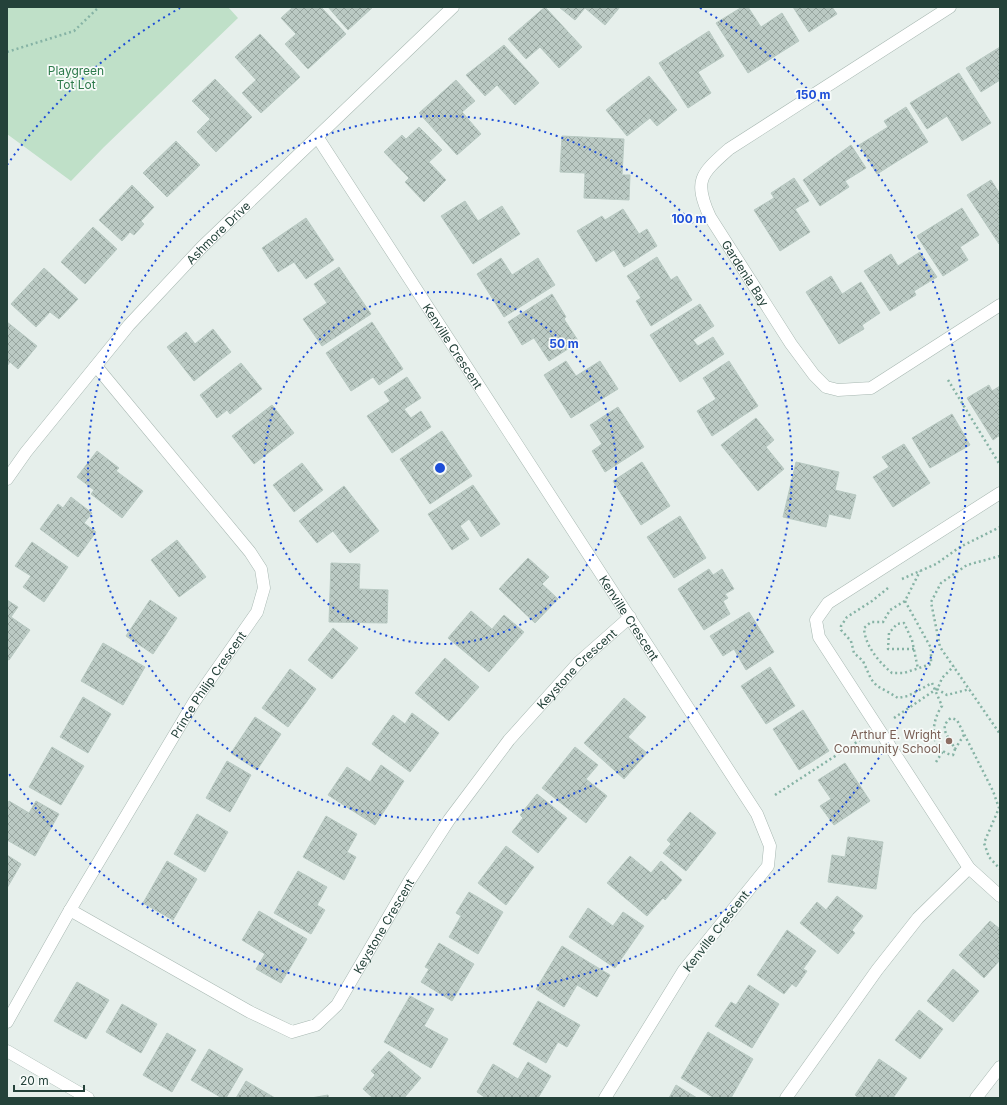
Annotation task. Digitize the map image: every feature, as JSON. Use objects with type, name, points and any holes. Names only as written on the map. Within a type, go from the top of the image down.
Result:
[{"type":"street","name":"Ashmore Drive","points":[[7,479],[26,452],[129,325],[202,248],[453,7]]},
{"type":"street","name":"Gardenia Bay","points":[[950,7],[729,149],[706,169],[701,185],[701,198],[710,217],[791,344],[814,375],[826,386],[838,390],[872,388],[1000,305]]},
{"type":"street","name":"Kenville Crescent","points":[[318,138],[757,814],[770,846],[768,866],[684,970],[605,1098]]},
{"type":"street","name":"Prince Philip Crescent","points":[[7,1022],[70,910],[194,702],[257,612],[264,588],[261,569],[250,552],[96,366]]},
{"type":"street","points":[[1000,493],[828,603],[816,620],[819,637],[969,868],[1000,896]]},
{"type":"street","name":"Keystone Crescent","points":[[70,910],[250,1012],[292,1032],[316,1025],[337,1005],[410,880],[449,820],[509,740],[579,662],[630,617]]},
{"type":"street","points":[[786,1098],[878,970],[918,918],[969,868]]},
{"type":"street","points":[[7,1051],[88,1098]]},
{"type":"street","points":[[976,1098],[1000,1067]]},
{"type":"path","points":[[7,52],[74,31],[99,7]]},
{"type":"path","points":[[948,380],[1000,465]]},
{"type":"path","points":[[898,581],[936,564],[960,547],[1000,527]]},
{"type":"path","points":[[1000,556],[967,565],[941,583],[931,602],[940,647],[1000,734]]},
{"type":"path","points":[[905,601],[931,648],[931,664],[918,669],[892,673],[882,665],[864,638],[864,628],[872,622],[883,622],[890,610],[905,601],[921,571]]},
{"type":"path","points":[[892,584],[872,601],[847,617],[841,626],[841,630],[851,641],[854,653],[863,661],[871,679],[877,686],[898,698],[908,696],[932,684],[942,706],[936,715],[933,730],[936,742],[943,751],[953,755],[964,735]]},
{"type":"path","points":[[914,649],[888,649],[889,633],[897,624],[904,622],[912,640],[914,649],[918,669]]},
{"type":"path","points":[[937,689],[947,695],[970,689]]},
{"type":"path","points":[[955,749],[945,733],[944,727],[946,722],[951,718],[957,720],[993,791],[999,808],[984,843],[989,857],[1000,869]]},
{"type":"path","points":[[936,762],[943,751]]},
{"type":"green space","name":"Playgreen Tot Lot","points":[[7,7],[228,7],[238,18],[104,147],[71,181],[7,134]]},
{"type":"building","points":[[293,7],[321,7],[346,34],[308,69],[285,44],[296,34],[281,18]]},
{"type":"building","points":[[328,7],[373,7],[348,30]]},
{"type":"building","points":[[545,7],[582,47],[559,68],[540,47],[526,59],[508,39]]},
{"type":"building","points":[[559,7],[620,7],[605,25],[585,8],[575,20]]},
{"type":"building","points":[[742,7],[748,7],[761,27],[782,13],[799,41],[748,73],[716,23]]},
{"type":"building","points":[[793,7],[832,7],[837,14],[809,32]]},
{"type":"building","points":[[709,31],[724,56],[698,72],[711,93],[688,108],[659,63]]},
{"type":"building","points":[[260,34],[300,77],[261,113],[242,93],[256,80],[235,57]]},
{"type":"building","points":[[504,45],[539,83],[515,105],[497,85],[485,96],[466,75]]},
{"type":"building","points":[[1000,47],[1000,80],[981,92],[966,68]]},
{"type":"building","points":[[959,73],[991,123],[962,141],[947,116],[927,129],[910,103]]},
{"type":"building","points":[[649,76],[677,110],[657,126],[650,118],[627,136],[606,110]]},
{"type":"building","points":[[215,79],[252,117],[216,152],[197,132],[210,119],[192,101]]},
{"type":"building","points":[[456,80],[475,101],[462,112],[481,134],[457,155],[419,113]]},
{"type":"building","points":[[906,107],[928,142],[877,174],[859,145],[888,127],[884,121]]},
{"type":"building","points":[[419,127],[442,150],[429,162],[446,180],[424,202],[405,182],[409,178],[384,152],[402,135],[406,139]]},
{"type":"building","points":[[562,136],[624,139],[622,175],[630,175],[629,200],[584,198],[585,173],[560,172]]},
{"type":"building","points":[[176,141],[200,165],[167,197],[143,173]]},
{"type":"building","points":[[851,145],[866,168],[845,181],[849,187],[820,206],[803,180]]},
{"type":"building","points":[[794,178],[809,201],[795,209],[810,232],[780,251],[754,210],[774,198],[771,193]]},
{"type":"building","points":[[991,180],[1000,194],[999,244],[967,195]]},
{"type":"building","points":[[132,185],[154,207],[141,221],[144,224],[134,235],[130,232],[122,241],[99,220]]},
{"type":"building","points":[[465,201],[478,221],[502,206],[520,234],[473,264],[441,216]]},
{"type":"building","points":[[962,208],[979,235],[960,247],[968,260],[943,276],[917,236]]},
{"type":"building","points":[[623,209],[639,234],[647,229],[657,246],[624,267],[614,250],[596,262],[577,231],[602,216],[605,220]]},
{"type":"building","points":[[306,218],[334,260],[306,279],[294,262],[278,272],[262,248]]},
{"type":"building","points":[[93,227],[117,249],[85,284],[61,262]]},
{"type":"building","points":[[920,252],[937,277],[914,291],[916,295],[890,311],[864,271],[891,254],[898,266]]},
{"type":"building","points":[[657,257],[671,280],[677,276],[692,300],[651,326],[636,301],[641,298],[627,276]]},
{"type":"building","points":[[501,258],[512,275],[538,258],[555,285],[504,317],[477,274]]},
{"type":"building","points":[[339,267],[371,314],[322,346],[303,319],[327,303],[314,284]]},
{"type":"building","points":[[44,268],[78,299],[59,319],[50,312],[36,327],[11,304]]},
{"type":"building","points":[[831,276],[842,294],[861,282],[880,313],[862,325],[864,329],[839,344],[806,292]]},
{"type":"building","points":[[552,294],[566,317],[564,319],[579,342],[549,361],[534,338],[522,345],[508,322]]},
{"type":"building","points":[[700,304],[714,326],[693,340],[698,346],[713,337],[724,354],[680,382],[650,335]]},
{"type":"building","points":[[7,322],[37,346],[18,369],[10,362],[7,366]]},
{"type":"building","points":[[372,322],[403,369],[379,385],[373,377],[351,391],[326,353]]},
{"type":"building","points":[[213,329],[231,352],[194,381],[167,347],[186,332],[195,344]]},
{"type":"building","points":[[566,361],[576,376],[600,361],[618,389],[571,418],[544,375]]},
{"type":"building","points":[[729,361],[758,406],[712,436],[697,411],[716,399],[703,378]]},
{"type":"building","points":[[241,363],[262,389],[230,414],[227,410],[217,418],[200,395]]},
{"type":"building","points":[[407,377],[421,398],[404,409],[411,418],[421,411],[431,427],[392,453],[367,416],[390,401],[384,392]]},
{"type":"building","points":[[989,385],[992,391],[1000,386],[1000,435],[993,440],[967,398]]},
{"type":"building","points":[[272,405],[294,433],[254,464],[232,436]]},
{"type":"building","points":[[618,407],[644,447],[605,472],[592,451],[602,444],[590,425]]},
{"type":"building","points":[[952,414],[970,445],[930,468],[912,438]]},
{"type":"building","points":[[756,418],[774,440],[766,447],[784,469],[758,491],[721,445]]},
{"type":"building","points":[[442,431],[472,476],[430,504],[400,459]]},
{"type":"building","points":[[904,444],[930,483],[893,507],[873,477],[889,467],[882,457]]},
{"type":"building","points":[[97,451],[119,468],[116,471],[143,491],[122,518],[91,494],[94,490],[77,477]]},
{"type":"building","points":[[642,462],[670,506],[641,525],[613,481]]},
{"type":"building","points":[[796,462],[839,472],[835,490],[856,495],[850,519],[829,514],[826,527],[783,517]]},
{"type":"building","points":[[302,463],[323,490],[294,512],[273,485]]},
{"type":"building","points":[[473,485],[500,524],[481,537],[469,519],[460,526],[469,539],[452,550],[428,514]]},
{"type":"building","points":[[344,486],[379,531],[350,553],[333,531],[317,543],[299,521]]},
{"type":"building","points":[[71,497],[92,513],[84,523],[96,532],[78,557],[40,529],[58,504],[63,508]]},
{"type":"building","points":[[680,516],[706,558],[674,578],[647,537]]},
{"type":"building","points":[[177,540],[206,577],[179,597],[151,560]]},
{"type":"building","points":[[32,542],[68,567],[44,602],[23,587],[31,576],[15,566]]},
{"type":"building","points":[[528,558],[549,577],[542,584],[558,599],[535,623],[499,589]]},
{"type":"building","points":[[331,563],[360,564],[359,589],[388,590],[387,623],[329,622]]},
{"type":"building","points":[[709,569],[713,575],[722,569],[734,589],[725,594],[728,598],[723,601],[730,614],[704,630],[678,589]]},
{"type":"building","points":[[7,600],[18,607],[11,617],[30,630],[9,660],[7,659]]},
{"type":"building","points":[[150,600],[177,618],[153,654],[126,636]]},
{"type":"building","points":[[471,611],[492,629],[504,615],[524,632],[489,672],[448,638]]},
{"type":"building","points":[[749,612],[774,652],[746,670],[734,649],[723,656],[710,636]]},
{"type":"building","points":[[333,628],[358,648],[332,679],[308,660]]},
{"type":"building","points":[[103,643],[145,667],[123,705],[81,681]]},
{"type":"building","points":[[445,658],[479,687],[449,721],[415,693]]},
{"type":"building","points":[[770,667],[795,706],[766,724],[741,686]]},
{"type":"building","points":[[290,669],[316,689],[288,727],[262,708]]},
{"type":"building","points":[[83,697],[111,714],[88,753],[60,737]]},
{"type":"building","points":[[624,698],[646,717],[628,737],[647,753],[624,779],[584,743]]},
{"type":"building","points":[[803,710],[829,751],[799,770],[773,729]]},
{"type":"building","points":[[412,713],[439,733],[410,772],[372,744],[393,715],[405,724]]},
{"type":"building","points":[[255,717],[281,734],[257,770],[231,753]]},
{"type":"building","points":[[52,747],[84,766],[61,805],[29,787]]},
{"type":"building","points":[[575,747],[598,765],[586,779],[607,796],[586,823],[542,788]]},
{"type":"building","points":[[227,761],[251,775],[230,812],[206,798]]},
{"type":"building","points":[[845,763],[870,801],[834,825],[820,806],[831,799],[818,780]]},
{"type":"building","points":[[381,765],[404,781],[375,825],[328,795],[347,767],[370,782]]},
{"type":"building","points":[[537,794],[567,818],[538,853],[512,832],[523,818],[520,815]]},
{"type":"building","points":[[9,801],[29,813],[36,801],[59,814],[35,856],[7,840],[7,805]]},
{"type":"building","points":[[690,812],[716,833],[686,871],[663,853],[671,844],[667,840]]},
{"type":"building","points":[[197,814],[228,832],[205,872],[174,854]]},
{"type":"building","points":[[326,816],[357,834],[347,852],[356,857],[344,880],[303,857]]},
{"type":"building","points":[[848,837],[883,842],[876,889],[828,882],[832,855],[845,857]]},
{"type":"building","points":[[506,846],[534,867],[506,905],[478,883]]},
{"type":"building","points":[[7,855],[21,864],[7,888]]},
{"type":"building","points":[[630,856],[651,873],[661,861],[682,880],[665,900],[663,898],[647,916],[607,883]]},
{"type":"building","points":[[167,861],[197,879],[173,920],[143,903]]},
{"type":"building","points":[[298,871],[327,887],[317,905],[325,910],[311,934],[274,913]]},
{"type":"building","points":[[469,892],[503,912],[478,954],[449,937],[461,916],[456,913]]},
{"type":"building","points":[[837,896],[863,916],[852,930],[855,933],[838,954],[800,923],[817,902],[826,910]]},
{"type":"building","points":[[588,908],[613,926],[623,912],[644,926],[615,968],[569,937]]},
{"type":"building","points":[[259,911],[307,939],[281,983],[256,969],[265,954],[242,940]]},
{"type":"building","points":[[990,921],[1000,929],[1000,960],[984,978],[959,955]]},
{"type":"building","points":[[787,930],[816,951],[803,969],[807,971],[796,987],[792,984],[784,994],[757,975]]},
{"type":"building","points":[[439,943],[474,964],[452,1001],[421,982],[429,969],[425,967]]},
{"type":"building","points":[[562,946],[610,975],[597,997],[577,985],[564,1007],[536,989]]},
{"type":"building","points":[[953,969],[979,991],[953,1022],[927,1001]]},
{"type":"building","points":[[77,982],[109,1000],[86,1039],[54,1021]]},
{"type":"building","points":[[749,985],[779,1004],[752,1048],[715,1026],[731,1002],[736,1005]]},
{"type":"building","points":[[410,996],[434,1009],[424,1026],[448,1039],[431,1068],[384,1042]]},
{"type":"building","points":[[538,1001],[580,1025],[567,1047],[558,1042],[546,1063],[513,1044]]},
{"type":"building","points":[[122,1004],[157,1024],[141,1053],[106,1032]]},
{"type":"building","points":[[919,1010],[943,1029],[920,1059],[895,1040]]},
{"type":"building","points":[[708,1032],[753,1059],[731,1098],[714,1098],[681,1078]]},
{"type":"building","points":[[167,1033],[196,1050],[172,1092],[143,1075]]},
{"type":"building","points":[[209,1049],[243,1069],[226,1098],[222,1098],[191,1080]]},
{"type":"building","points":[[389,1051],[421,1078],[404,1098],[373,1098],[363,1089],[375,1075],[371,1071]]},
{"type":"building","points":[[879,1059],[907,1078],[893,1098],[859,1098],[855,1095]]},
{"type":"building","points":[[528,1062],[551,1076],[538,1098],[486,1098],[477,1092],[493,1064],[518,1079]]},
{"type":"building","points":[[246,1081],[275,1098],[236,1098]]},
{"type":"building","points":[[676,1085],[697,1098],[669,1098]]},
{"type":"building","points":[[328,1095],[329,1098],[311,1098]]},
{"type":"place","name":"Arthur E. Wright Community School","points":[[949,741]]}]
